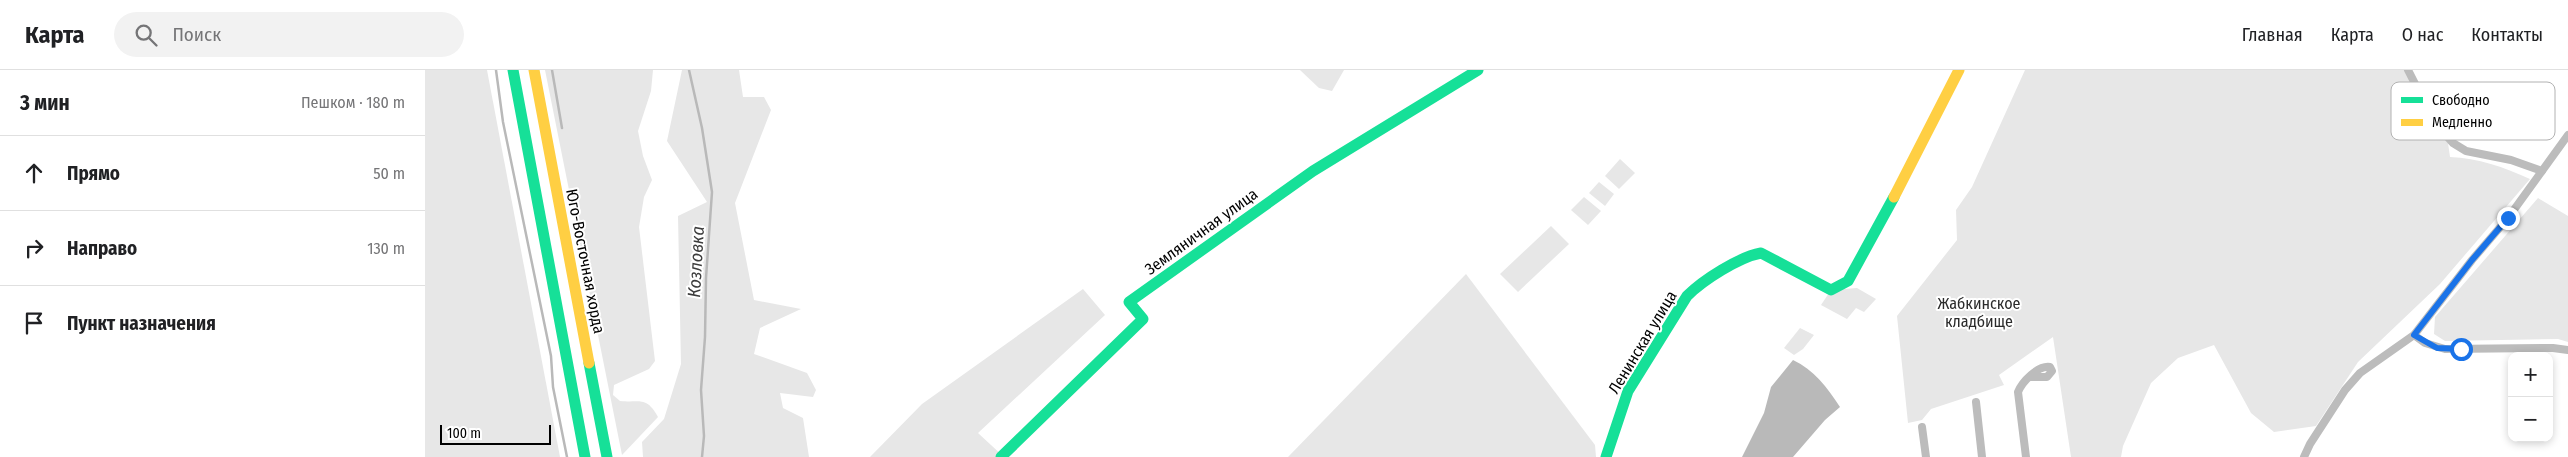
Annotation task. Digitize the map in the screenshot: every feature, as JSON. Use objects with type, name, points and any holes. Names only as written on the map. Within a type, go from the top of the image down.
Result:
[{"type":"street","points":[[513,70],[585,457]]},
{"type":"street","name":"Юго-Восточная хорда","points":[[534,70],[607,457]]},
{"type":"street","name":"Земляничная улица","points":[[1001,457],[1143,319],[1129,302],[1313,171],[1478,70]]},
{"type":"street","name":"Ленинская улица","points":[[1606,457],[1628,391],[1687,296],[1696,287],[1750,255],[1761,253],[1831,290],[1848,281],[1920,148],[1959,70]]},
{"type":"street","points":[[2408,70],[2414,82]]},
{"type":"street","points":[[2304,457],[2310,444],[2345,390],[2360,373],[2414,335],[2472,260],[2508,218],[2568,135]]},
{"type":"street","points":[[2450,140],[2466,151],[2511,160],[2542,171]]},
{"type":"street","points":[[2414,335],[2425,343],[2445,349],[2553,348],[2568,350]]},
{"type":"street","points":[[2026,457],[2018,392],[2021,384],[2030,377]]},
{"type":"street","points":[[1976,402],[1982,457]]},
{"type":"street","points":[[1923,427],[1926,457]]},
{"type":"green space","points":[[425,70],[487,70],[560,457],[425,457]]},
{"type":"green space","points":[[545,70],[653,70],[651,91],[638,131],[643,156],[652,180],[644,197],[639,227],[655,361],[649,369],[614,385],[613,395],[620,401],[646,403],[654,410],[658,417],[622,455]]},
{"type":"green space","points":[[682,70],[739,70],[743,97],[764,97],[771,110],[735,203],[754,300],[801,309],[760,328],[754,354],[807,373],[816,390],[813,397],[780,393],[783,408],[803,418],[809,457],[643,457],[642,442],[664,419],[681,364],[678,216],[707,202],[667,141]]},
{"type":"green space","points":[[1300,70],[1344,70],[1332,91],[1319,88]]},
{"type":"green space","name":"Жабкинское кладбище","points":[[2025,70],[2405,70],[2411,82],[2391,82],[2391,140],[2445,140],[2448,143],[2450,157],[2471,159],[2491,164],[2530,179],[2440,284],[2358,362],[2316,426],[2274,432],[2251,413],[2214,345],[2178,358],[2151,383],[2123,446],[2121,457],[2071,457],[2053,337],[1999,375],[2004,385],[1931,409],[1922,420],[1908,423],[1897,316],[1957,240],[1956,210],[1972,187]]},
{"type":"green space","points":[[1620,159],[1635,173],[1619,189],[1605,176]]},
{"type":"green space","points":[[1599,182],[1614,194],[1605,206],[1589,193]]},
{"type":"green space","points":[[1584,197],[1601,211],[1588,225],[1571,210]]},
{"type":"green space","points":[[2538,198],[2568,216],[2568,342],[2558,339],[2445,341],[2434,334],[2435,317]]},
{"type":"green space","points":[[1551,226],[1569,244],[1518,292],[1500,274]]},
{"type":"green space","points":[[1466,274],[1595,445],[1596,457],[1288,457]]},
{"type":"green space","points":[[1857,288],[1876,299],[1864,312],[1856,308],[1847,319],[1821,305],[1831,290]]},
{"type":"green space","points":[[1083,289],[1105,315],[978,433],[1004,457],[870,457],[922,404]]},
{"type":"green space","points":[[1800,328],[1814,335],[1803,349],[1794,355],[1784,348]]},
{"type":"shaded area","points":[[1793,360],[1801,364],[1819,380],[1840,407],[1825,420],[1793,457],[1742,457],[1764,413],[1771,387]]},
{"type":"waterway","points":[[496,70],[503,122],[551,356],[553,387],[567,457]]},
{"type":"waterway","points":[[552,70],[562,128]]},
{"type":"waterway","name":"Козловка","points":[[689,70],[702,128],[712,192],[701,390],[704,436],[702,457]]},
{"type":"traffic: fast","points":[[513,70],[585,457]]},
{"type":"traffic: fast","points":[[1001,457],[1143,319],[1129,302],[1313,171],[1478,70]]},
{"type":"traffic: fast","points":[[1606,457],[1628,391],[1687,296],[1712,276],[1732,264],[1761,253],[1831,290],[1848,281],[1894,197]]},
{"type":"traffic: fast","points":[[589,363],[607,457]]},
{"type":"traffic: slow","points":[[534,70],[589,363]]},
{"type":"traffic: slow","points":[[1894,197],[1959,70]]},
{"type":"route","points":[[2461,349],[2437,348],[2425,343],[2414,335],[2472,260],[2508,218]]}]
